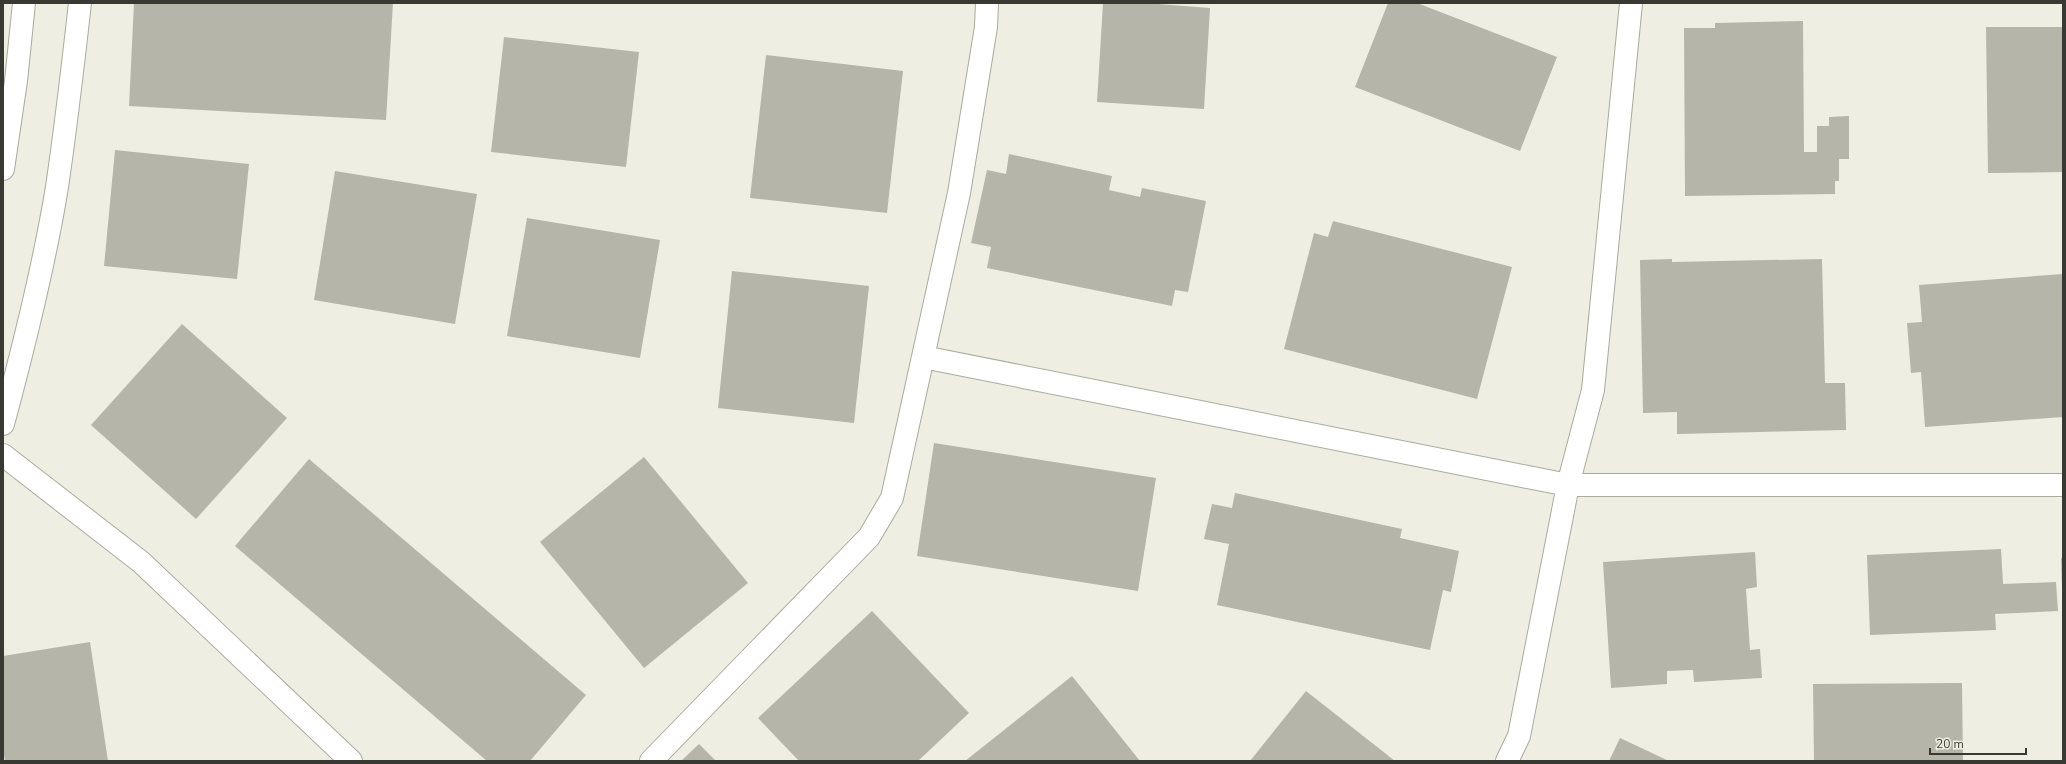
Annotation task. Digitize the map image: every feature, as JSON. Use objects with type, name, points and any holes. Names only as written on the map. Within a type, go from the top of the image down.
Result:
[{"type":"street","points":[[3,169],[16,81],[24,3]]},
{"type":"street","points":[[3,424],[38,283],[55,195],[71,88],[80,3]]},
{"type":"street","points":[[651,761],[869,537],[892,498],[959,193],[986,27],[987,3]]},
{"type":"street","points":[[1507,761],[1519,736],[1568,486],[1593,390],[1631,3]]},
{"type":"street","points":[[923,357],[1568,486],[2063,486]]},
{"type":"street","points":[[3,455],[141,562],[351,761]]},
{"type":"building","points":[[134,3],[393,3],[386,120],[129,106]]},
{"type":"building","points":[[1103,3],[1145,3],[1210,8],[1204,109],[1097,102]]},
{"type":"building","points":[[1388,3],[1417,3],[1557,57],[1520,151],[1355,87]]},
{"type":"building","points":[[1803,21],[1804,152],[1817,152],[1817,126],[1829,126],[1829,117],[1849,116],[1849,159],[1839,159],[1839,181],[1835,181],[1835,194],[1685,196],[1684,28],[1715,28],[1715,23]]},
{"type":"building","points":[[1986,27],[2063,27],[2063,172],[1988,173]]},
{"type":"building","points":[[504,37],[639,52],[626,167],[491,152]]},
{"type":"building","points":[[766,55],[903,71],[887,213],[750,198]]},
{"type":"building","points":[[115,150],[249,164],[237,279],[104,266]]},
{"type":"building","points":[[1009,154],[1112,176],[1109,190],[1140,197],[1142,188],[1206,201],[1188,292],[1175,290],[1172,306],[987,268],[991,247],[971,243],[987,170],[1006,174]]},
{"type":"building","points":[[335,171],[477,194],[455,324],[314,300]]},
{"type":"building","points":[[527,218],[660,240],[640,358],[507,336]]},
{"type":"building","points":[[1333,221],[1512,267],[1477,399],[1284,349],[1314,233],[1328,237]]},
{"type":"building","points":[[1672,259],[1672,262],[1822,259],[1825,383],[1845,383],[1846,430],[1677,434],[1677,412],[1643,413],[1640,260]]},
{"type":"building","points":[[732,271],[869,286],[854,423],[718,408]]},
{"type":"building","points":[[2063,274],[2063,417],[1925,427],[1921,372],[1911,373],[1907,323],[1922,322],[1919,285]]},
{"type":"building","points":[[182,324],[287,418],[196,519],[91,425]]},
{"type":"building","points":[[934,443],[1156,478],[1138,591],[917,556]]},
{"type":"building","points":[[644,457],[748,583],[644,668],[540,542]]},
{"type":"building","points":[[309,459],[586,695],[530,761],[487,761],[235,546]]},
{"type":"building","points":[[1235,493],[1402,529],[1400,538],[1459,551],[1451,592],[1443,590],[1430,650],[1217,605],[1229,544],[1204,539],[1212,504],[1232,508]]},
{"type":"building","points":[[2001,549],[2003,584],[2056,582],[2058,611],[1995,614],[1996,630],[1870,635],[1867,555]]},
{"type":"building","points":[[1755,552],[1757,587],[1746,589],[1750,650],[1760,649],[1762,678],[1694,682],[1693,670],[1667,671],[1667,684],[1611,688],[1603,562]]},
{"type":"building","points":[[2063,557],[2063,588],[2062,588],[2061,558]]},
{"type":"building","points":[[872,611],[969,713],[918,761],[799,761],[758,718]]},
{"type":"building","points":[[90,642],[108,761],[5,761],[3,749],[3,656]]},
{"type":"building","points":[[1072,676],[1140,761],[965,761]]},
{"type":"building","points":[[1962,683],[1963,761],[1814,761],[1813,684]]},
{"type":"building","points":[[1306,691],[1395,761],[1250,761]]},
{"type":"building","points":[[1620,738],[1669,761],[1609,761]]},
{"type":"building","points":[[699,744],[716,761],[681,761]]}]
